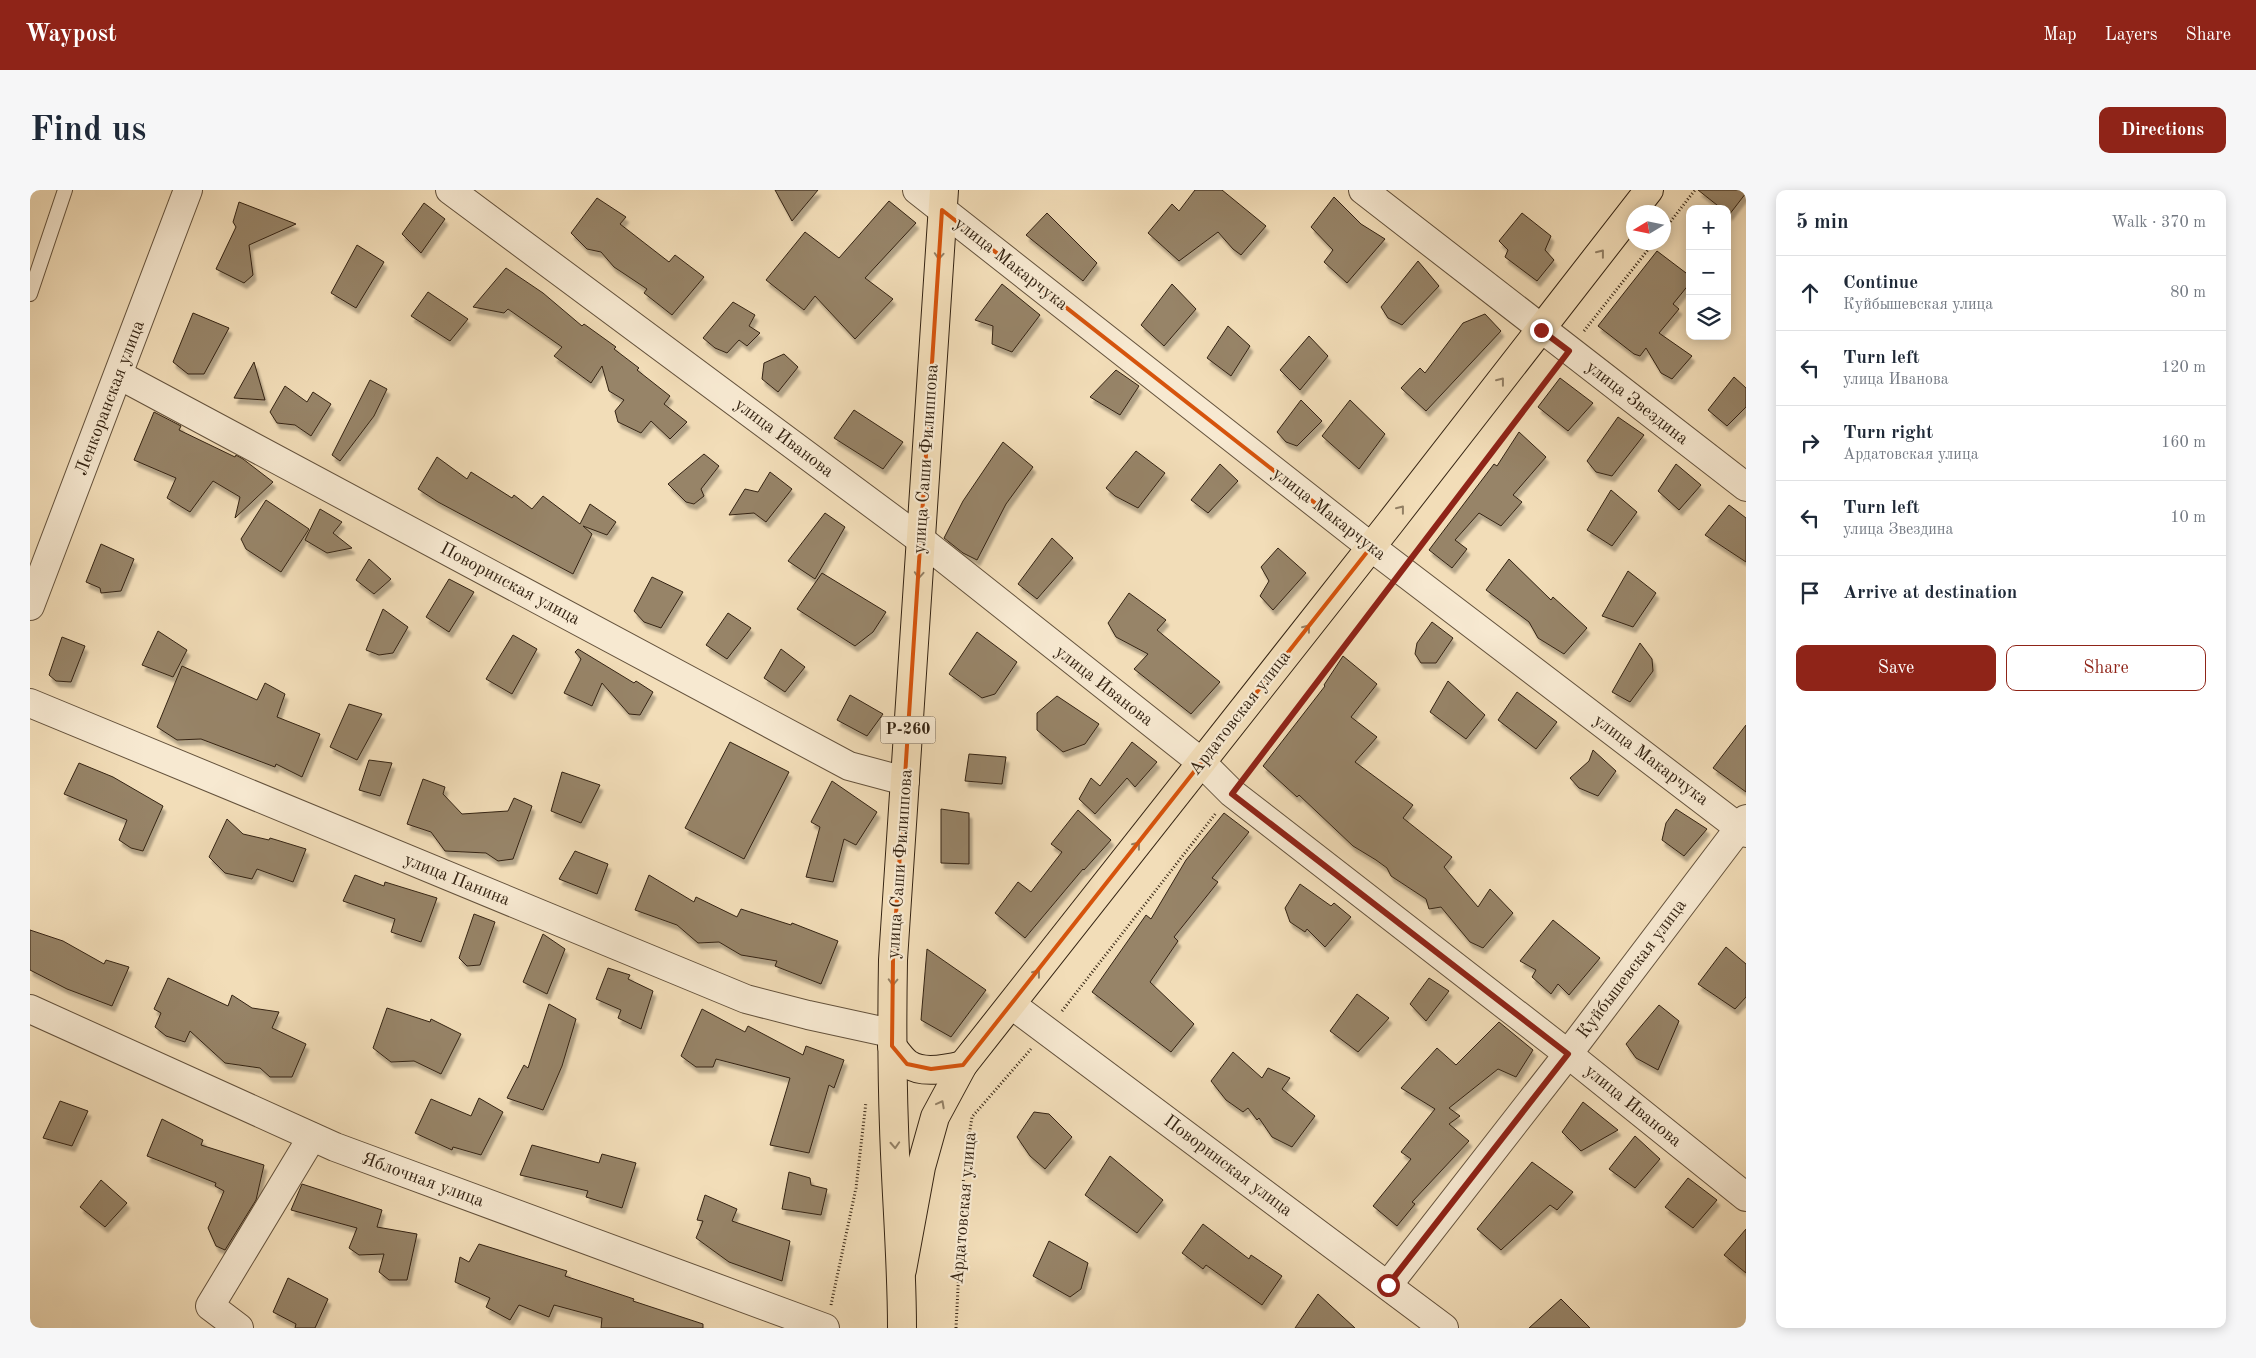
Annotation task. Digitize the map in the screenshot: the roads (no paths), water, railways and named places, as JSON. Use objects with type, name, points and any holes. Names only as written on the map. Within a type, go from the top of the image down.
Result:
[{"type":"highway","name":"Ардатовская улица","points":[[902,1270],[922,1167],[935,1117],[963,1065],[1012,1005],[1649,190]]},
{"type":"highway","name":"улица Саши Филиппова","points":[[902,1328],[902,1270],[891,1039],[893,960],[943,200]]},
{"type":"highway","points":[[891,1039],[907,1064],[916,1068],[947,1069],[963,1065]]},
{"type":"street","name":"Ленкоранская улица","points":[[30,606],[120,375],[188,190]]},
{"type":"street","name":"улица Иванова","points":[[450,190],[921,540],[1201,762],[1232,794],[1568,1054],[1746,1197]]},
{"type":"street","name":"улица Макарчука","points":[[917,190],[943,200],[1371,547],[1744,826]]},
{"type":"street","name":"улица Звездина","points":[[1363,190],[1541,330],[1746,487]]},
{"type":"street","name":"Поворинская улица","points":[[120,375],[850,766],[905,781]]},
{"type":"street","name":"улица Панина","points":[[30,703],[746,999],[891,1039]]},
{"type":"street","name":"Куйбышевская улица","points":[[1388,1285],[1744,826]]},
{"type":"street","name":"Поворинская улица","points":[[1012,1005],[1444,1328]]},
{"type":"street","name":"Яблочная улица","points":[[30,1009],[334,1147],[828,1319]]},
{"type":"street","points":[[239,1328],[210,1306],[312,1137]]},
{"type":"lane","points":[[30,294],[64,190]]}]
